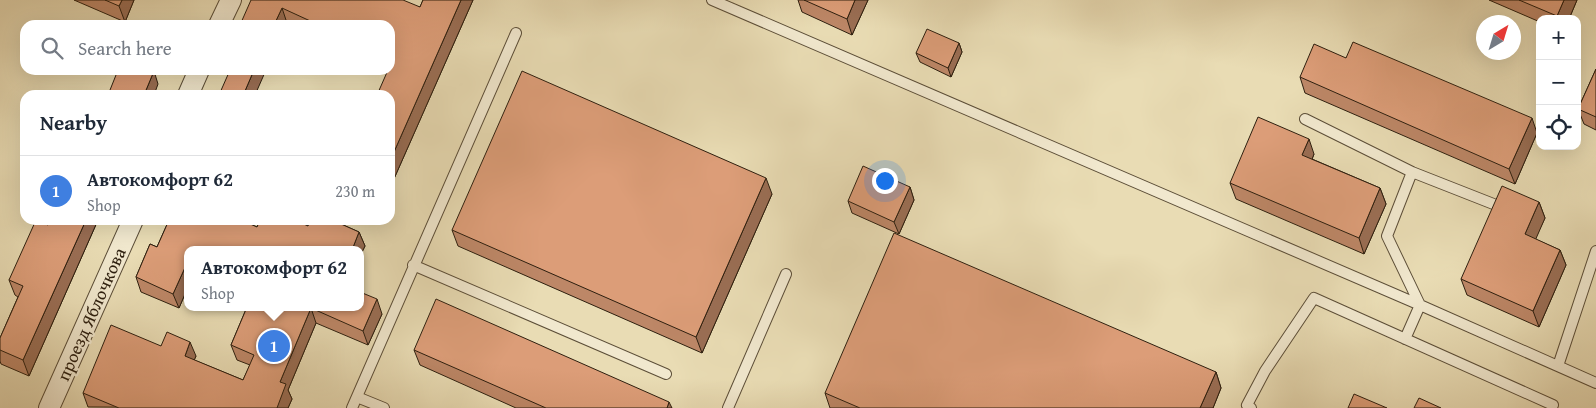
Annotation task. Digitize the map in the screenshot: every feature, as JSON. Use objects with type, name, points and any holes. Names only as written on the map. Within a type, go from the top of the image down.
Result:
[{"type":"street","points":[[222,20],[231,0]]},
{"type":"street","points":[[190,90],[197,75]]},
{"type":"street","name":"проезд Яблочкова","points":[[49,408],[130,225]]},
{"type":"lane","points":[[712,0],[1420,305],[1596,383]]},
{"type":"lane","points":[[352,408],[516,33]]},
{"type":"lane","points":[[1305,119],[1412,172],[1496,205]]},
{"type":"lane","points":[[1405,339],[1420,305],[1387,236],[1412,172]]},
{"type":"lane","points":[[1558,366],[1596,251]]},
{"type":"lane","points":[[414,265],[666,374]]},
{"type":"lane","points":[[728,408],[786,274]]},
{"type":"lane","points":[[1251,408],[1247,404],[1264,371],[1314,298],[1555,407]]},
{"type":"lane","points":[[357,397],[384,408]]},
{"type":"building","points":[[105,0],[122,0],[119,6]]},
{"type":"building","points":[[251,0],[403,0],[420,7],[423,0],[461,0],[395,150],[395,90],[379,90],[386,75],[395,75],[395,20],[308,20],[282,8],[276,20],[242,20]]},
{"type":"building","points":[[804,0],[855,0],[847,19]]},
{"type":"building","points":[[1519,0],[1564,0],[1557,15]]},
{"type":"building","points":[[927,29],[959,43],[948,68],[916,53]]},
{"type":"building","points":[[1353,42],[1532,118],[1509,169],[1300,77],[1314,44],[1346,58]]},
{"type":"building","points":[[1596,69],[1596,117],[1581,110],[1581,102]]},
{"type":"building","points":[[522,71],[766,178],[696,337],[452,230]]},
{"type":"building","points":[[116,75],[152,75],[146,90],[110,90]]},
{"type":"building","points":[[228,75],[252,75],[245,90],[221,90]]},
{"type":"building","points":[[1258,117],[1309,139],[1302,155],[1380,188],[1359,238],[1230,183]]},
{"type":"building","points":[[863,166],[910,187],[894,222],[848,201]]},
{"type":"building","points":[[1502,186],[1539,202],[1525,234],[1560,250],[1533,311],[1461,279]]},
{"type":"building","points":[[34,225],[84,225],[23,360],[0,350],[0,338],[23,286],[9,280]]},
{"type":"building","points":[[167,225],[252,225],[257,227],[258,225],[343,225],[359,232],[354,246],[184,246],[184,270],[173,294],[136,277],[150,244],[157,247]]},
{"type":"building","points":[[894,233],[1216,372],[1200,408],[860,408],[825,393]]},
{"type":"building","points":[[364,294],[377,299],[363,331],[318,311],[364,311]]},
{"type":"building","points":[[436,299],[669,402],[667,408],[546,408],[414,350]]},
{"type":"building","points":[[245,311],[310,311],[280,382],[286,384],[277,408],[119,408],[83,393],[111,325],[161,346],[167,332],[190,342],[185,356],[243,380],[254,355],[231,345]]},
{"type":"building","points":[[1354,394],[1387,408],[1348,408]]},
{"type":"building","points":[[1419,398],[1441,408],[1414,408]]},
{"type":"place","name":"Автокомфорт 62","points":[[274,346]]}]
